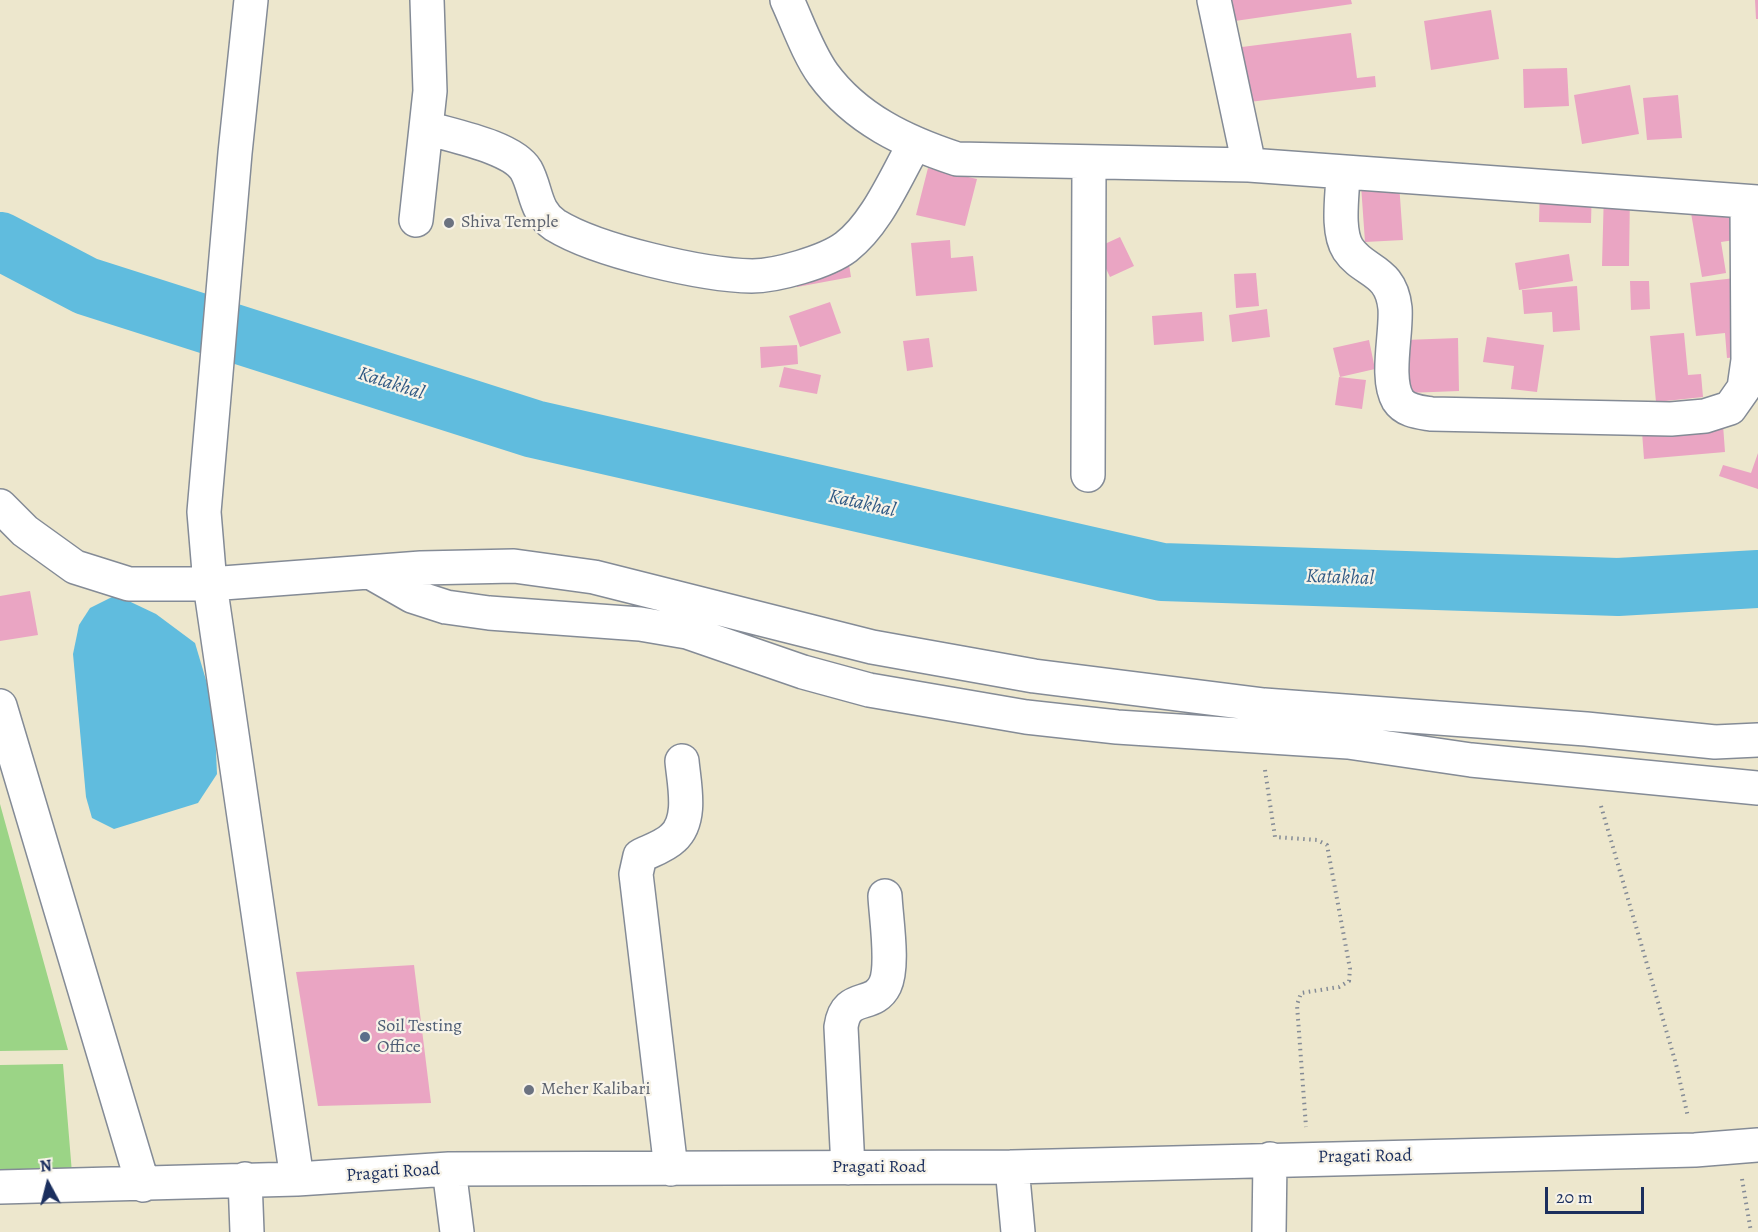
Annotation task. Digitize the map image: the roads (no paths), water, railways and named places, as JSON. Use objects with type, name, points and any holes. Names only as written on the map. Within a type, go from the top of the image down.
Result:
[{"type":"street","points":[[252,0],[235,153],[204,512],[210,584],[297,1179]]},
{"type":"street","points":[[416,220],[430,91],[427,0]]},
{"type":"street","points":[[787,0],[822,74],[857,112],[914,145],[957,159],[1249,165],[1343,171],[1753,202],[1748,360],[1744,388],[1730,408],[1705,416],[1671,419],[1431,414],[1410,410],[1398,400],[1393,380],[1395,307],[1389,286],[1378,272],[1348,249],[1343,231],[1343,171]]},
{"type":"street","points":[[1214,0],[1249,165]]},
{"type":"street","points":[[427,128],[513,157],[526,170],[540,210],[553,223],[571,234],[616,250],[717,273],[754,276],[821,260],[846,247],[867,226],[914,145]]},
{"type":"street","points":[[1088,475],[1089,163]]},
{"type":"street","points":[[0,506],[25,531],[75,567],[129,584],[210,584],[370,572],[514,566],[594,577],[872,647],[1034,676],[1264,705],[1586,729],[1715,742],[1758,740]]},
{"type":"street","points":[[370,572],[412,596],[446,607],[489,613],[640,624],[687,632],[803,672],[869,690],[1037,718],[1117,727],[1382,746],[1471,760],[1758,788]]},
{"type":"street","points":[[0,706],[143,1185]]},
{"type":"street","points":[[671,1169],[636,874],[640,856],[673,839],[683,825],[686,802],[682,760]]},
{"type":"street","points":[[848,1168],[841,1026],[843,1012],[850,1006],[878,994],[886,984],[888,964],[885,896]]},
{"type":"street","name":"Pragati Road","points":[[0,1187],[143,1185],[245,1179],[297,1179],[449,1169],[1012,1167],[1695,1149],[1747,1145]]},
{"type":"street","points":[[1269,1232],[1270,1159]]},
{"type":"street","points":[[1012,1167],[1018,1232]]},
{"type":"street","points":[[449,1169],[457,1232]]},
{"type":"street","points":[[245,1179],[247,1232]]},
{"type":"water","points":[[116,595],[156,614],[195,643],[214,707],[217,774],[198,803],[114,829],[92,818],[86,797],[73,654],[79,625],[90,608]]},
{"type":"waterway","name":"Katakhal","points":[[0,241],[86,286],[534,429],[1162,572],[1618,587],[1758,579]]},
{"type":"place","name":"Shiva Temple","points":[[449,223]]},
{"type":"place","name":"Soil Testing Office","points":[[365,1037]]},
{"type":"place","name":"Meher Kalibari","points":[[529,1090]]}]
